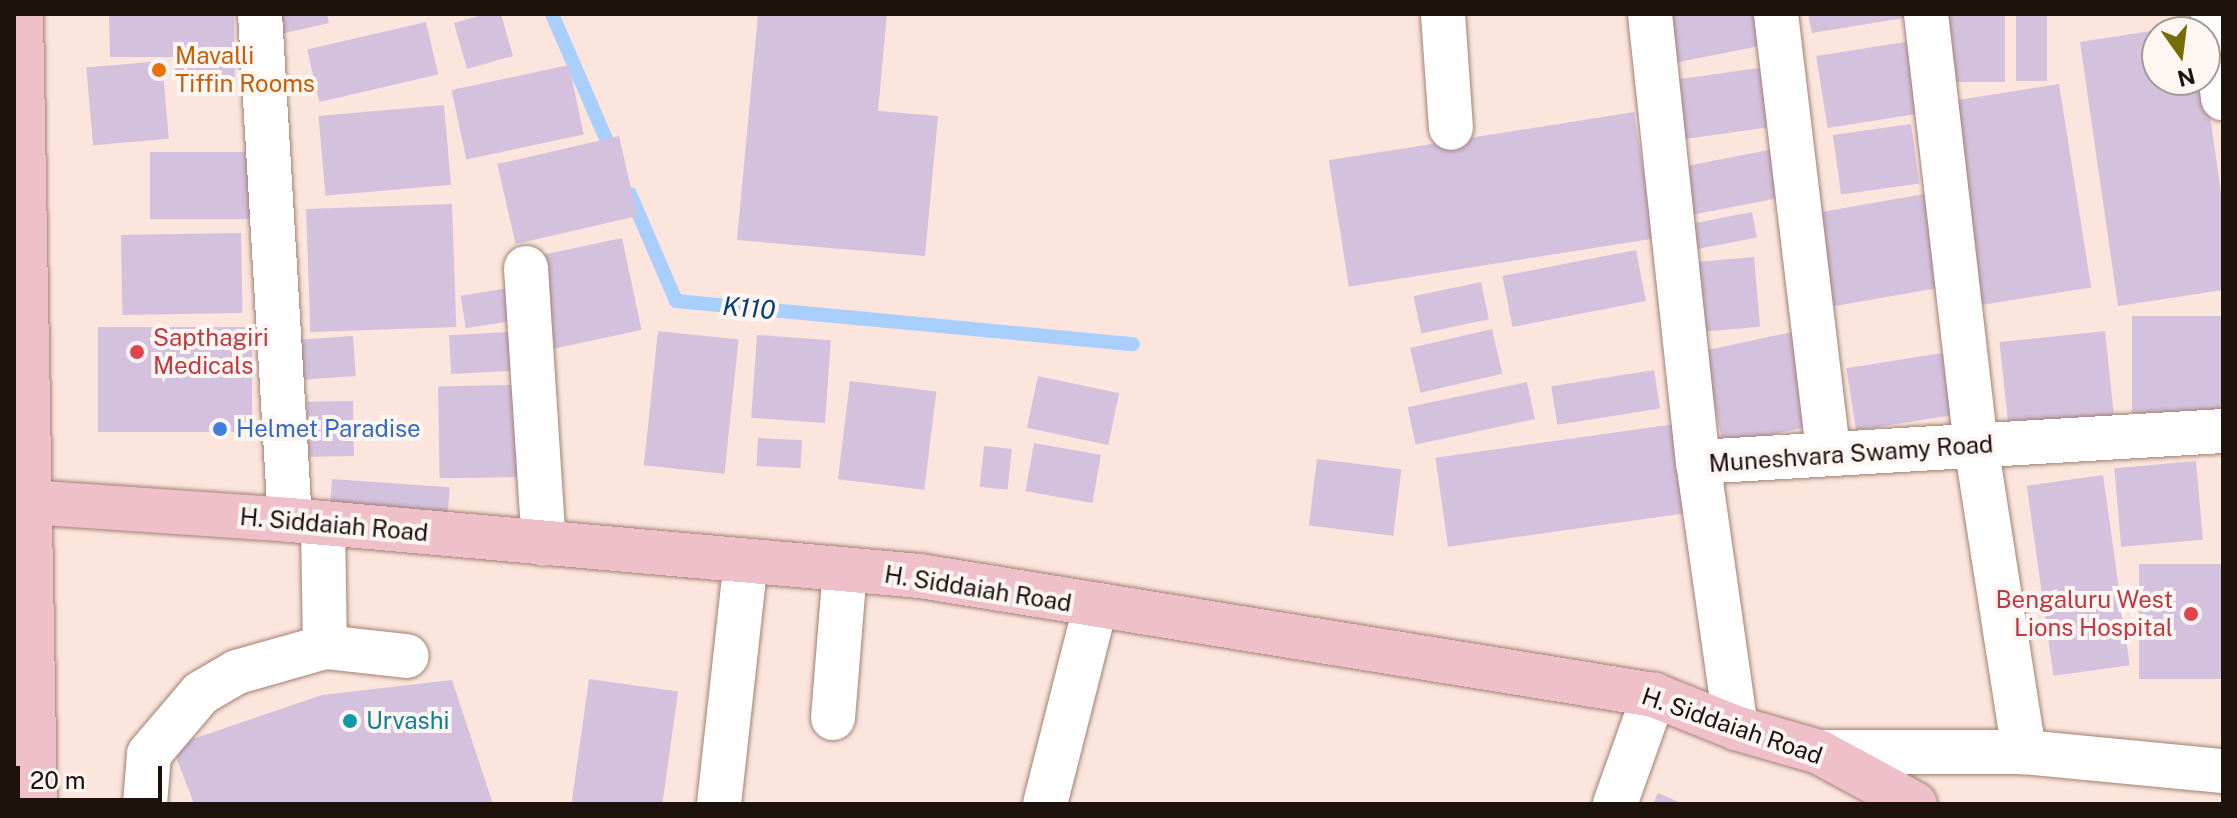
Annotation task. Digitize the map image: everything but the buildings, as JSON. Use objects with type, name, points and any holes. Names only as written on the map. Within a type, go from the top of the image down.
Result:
[{"type":"main road","points":[[21,14],[23,502],[35,804]]},
{"type":"main road","name":"H. Siddaiah Road","points":[[23,502],[306,522],[920,576],[1095,608],[1654,695],[1736,728],[1819,752],[1915,804]]},
{"type":"street","points":[[260,14],[306,522],[325,647]]},
{"type":"street","points":[[1443,14],[1451,128]]},
{"type":"street","points":[[1650,14],[1698,462]]},
{"type":"street","points":[[1776,14],[1828,453]]},
{"type":"street","points":[[1926,14],[1976,445],[2024,752]]},
{"type":"street","points":[[2213,14],[2223,98]]},
{"type":"street","points":[[526,268],[544,543]]},
{"type":"street","name":"Muneshvara Swamy Road","points":[[1736,728],[1698,462],[2223,431]]},
{"type":"street","points":[[719,804],[746,561]]},
{"type":"street","points":[[833,718],[845,570]]},
{"type":"street","points":[[1045,804],[1095,608]]},
{"type":"street","points":[[145,804],[149,754],[201,693],[237,672],[325,647],[407,656]]},
{"type":"street","points":[[1615,804],[1654,695]]},
{"type":"street","points":[[1819,752],[2024,752],[2223,771]]},
{"type":"waterway","name":"K110","points":[[552,14],[614,157]]},
{"type":"waterway","name":"K110","points":[[630,194],[676,301],[1133,344]]},
{"type":"place","name":"Mavalli Tiffin Rooms","points":[[159,70]]},
{"type":"place","name":"Sapthagiri Medicals","points":[[137,352]]},
{"type":"place","name":"Helmet Paradise","points":[[220,429]]},
{"type":"place","name":"Bengaluru West Lions Hospital","points":[[2191,614]]},
{"type":"place","name":"Urvashi","points":[[350,721]]}]
